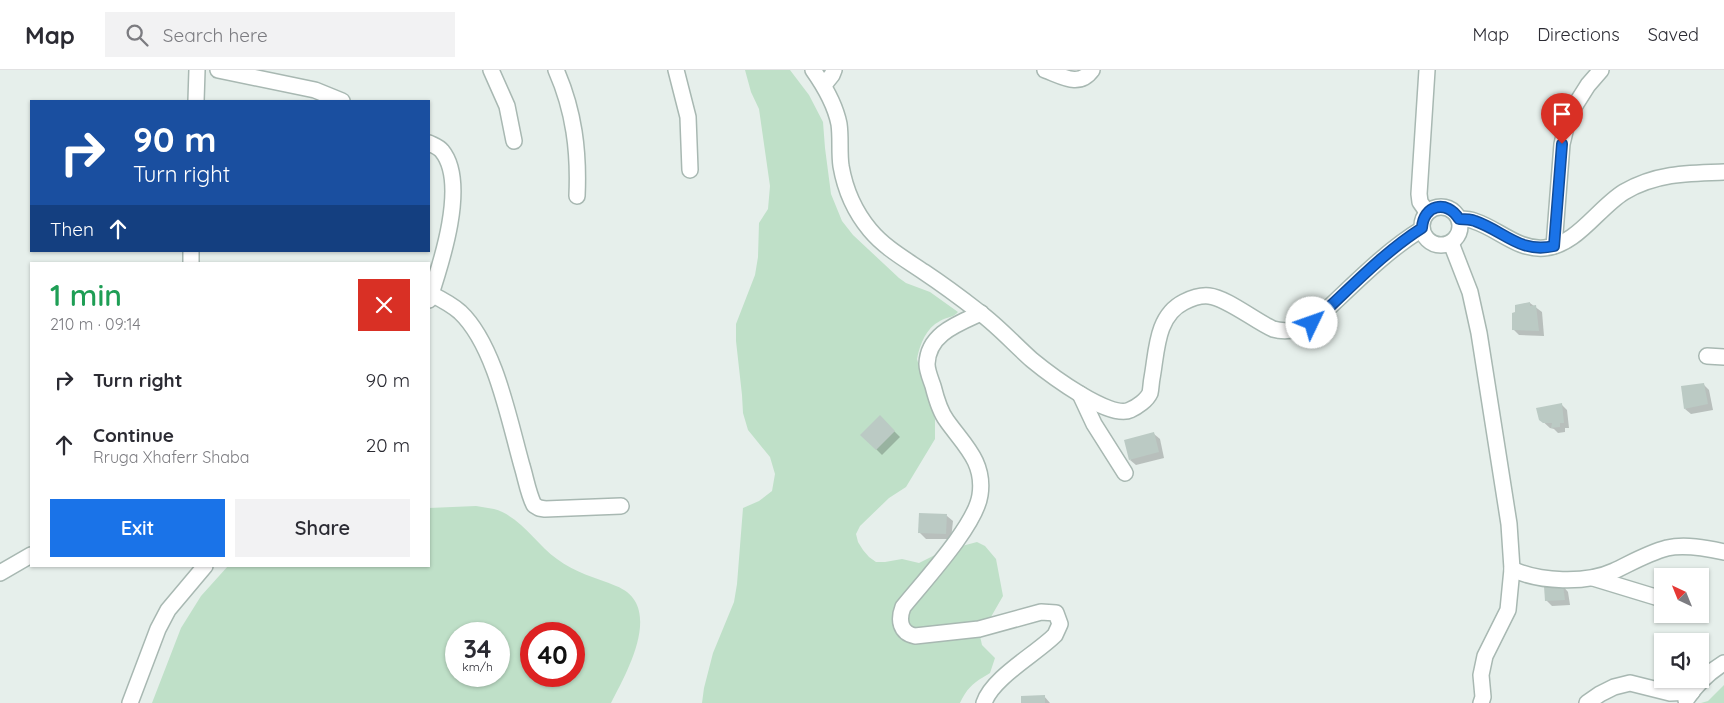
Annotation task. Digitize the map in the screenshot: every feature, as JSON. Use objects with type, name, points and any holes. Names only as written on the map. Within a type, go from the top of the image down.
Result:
[{"type":"street","points":[[196,100],[197,70]]},
{"type":"street","points":[[218,70],[315,90],[340,100]]},
{"type":"street","points":[[491,70],[507,106],[514,141]]},
{"type":"street","points":[[556,70],[565,91],[573,120],[577,150],[577,196]]},
{"type":"street","points":[[676,70],[688,117],[690,170]]},
{"type":"street","points":[[813,70],[824,85],[834,105],[839,125],[841,164],[845,183],[859,216],[882,243],[981,313],[1032,360],[1056,378],[1080,394],[1118,412],[1129,411],[1150,394],[1164,321],[1170,312],[1178,306],[1195,297],[1210,296],[1220,299],[1273,329],[1282,331],[1302,328],[1312,323],[1406,238],[1422,228]]},
{"type":"street","points":[[824,85],[834,70]]},
{"type":"street","points":[[1045,70],[1073,80],[1080,80],[1088,76],[1092,70]]},
{"type":"street","points":[[1426,70],[1419,194],[1420,202],[1428,212]]},
{"type":"street","points":[[1554,246],[1562,144],[1568,115],[1588,86],[1602,70]]},
{"type":"street","points":[[430,144],[441,150],[449,164],[454,197],[446,242],[430,297],[451,304],[461,312],[488,353],[534,505],[545,509],[621,506]]},
{"type":"street","points":[[1459,219],[1474,220],[1528,247],[1542,248],[1554,246],[1574,236],[1608,203],[1625,191],[1648,180],[1679,173],[1724,172]]},
{"type":"street","points":[[1445,207],[1456,213],[1459,219],[1461,224],[1459,235],[1451,243],[1440,246],[1426,239],[1422,223],[1428,212],[1445,207]]},
{"type":"street","points":[[1451,243],[1470,292],[1479,333],[1509,524],[1512,569],[1508,610],[1485,656],[1481,675],[1483,697],[1481,703]]},
{"type":"street","points":[[981,313],[951,326],[937,337],[930,349],[927,366],[938,403],[946,420],[976,460],[980,494],[976,511],[949,550],[903,607],[899,616],[901,626],[908,634],[915,636],[979,629],[1041,612],[1056,613],[1060,624],[1055,635],[995,685],[986,696],[984,703]]},
{"type":"street","points":[[1706,356],[1724,358]]},
{"type":"street","points":[[1080,394],[1094,424],[1125,472]]},
{"type":"street","points":[[1512,569],[1524,575],[1541,579],[1592,577],[1612,572],[1646,555],[1669,548],[1698,547],[1724,552]]},
{"type":"street","points":[[0,573],[30,556]]},
{"type":"street","points":[[130,703],[158,628],[168,610],[204,567]]},
{"type":"street","points":[[1592,577],[1654,596]]},
{"type":"street","points":[[1587,703],[1614,687],[1630,683],[1688,697],[1712,670],[1724,663]]},
{"type":"green space","points":[[745,70],[790,70],[809,95],[823,122],[831,194],[842,221],[853,235],[899,278],[906,283],[930,292],[958,312],[935,324],[927,332],[917,359],[935,419],[935,439],[906,487],[889,498],[860,526],[856,534],[863,550],[876,562],[902,559],[919,563],[943,551],[977,542],[985,546],[996,559],[1003,596],[980,636],[982,645],[995,658],[990,673],[972,685],[960,703],[702,703],[713,653],[734,602],[743,508],[759,501],[772,491],[775,474],[770,457],[748,430],[743,413],[736,341],[736,324],[755,275],[758,257],[759,223],[768,209],[770,186],[759,109],[751,92]]},
{"type":"green space","points":[[476,506],[494,509],[512,518],[549,553],[564,564],[616,586],[631,595],[638,608],[640,623],[633,657],[611,703],[152,703],[181,628],[201,596],[227,567],[430,567],[430,508]]},
{"type":"green space","points":[[1724,685],[1724,703],[1701,703],[1708,701]]},
{"type":"building","points":[[1530,302],[1530,306],[1536,305],[1539,331],[1512,330],[1512,313],[1515,312],[1515,305]]},
{"type":"building","points":[[1704,383],[1708,404],[1684,409],[1681,386]]},
{"type":"building","points":[[1562,403],[1564,423],[1560,423],[1560,427],[1551,428],[1552,423],[1543,423],[1539,420],[1536,408]]},
{"type":"building","points":[[880,415],[895,431],[876,450],[860,435]]},
{"type":"building","points":[[1154,432],[1159,452],[1129,460],[1124,440]]},
{"type":"building","points":[[919,513],[947,514],[946,534],[918,533]]},
{"type":"building","points":[[1563,585],[1565,600],[1545,601],[1544,586]]},
{"type":"building","points":[[1045,695],[1045,703],[1021,703],[1021,696]]},
{"type":"route","points":[[1312,323],[1406,238],[1422,228],[1424,217],[1428,212],[1439,207],[1451,209],[1459,219],[1474,220],[1528,247],[1547,248],[1554,246],[1562,144]]}]
